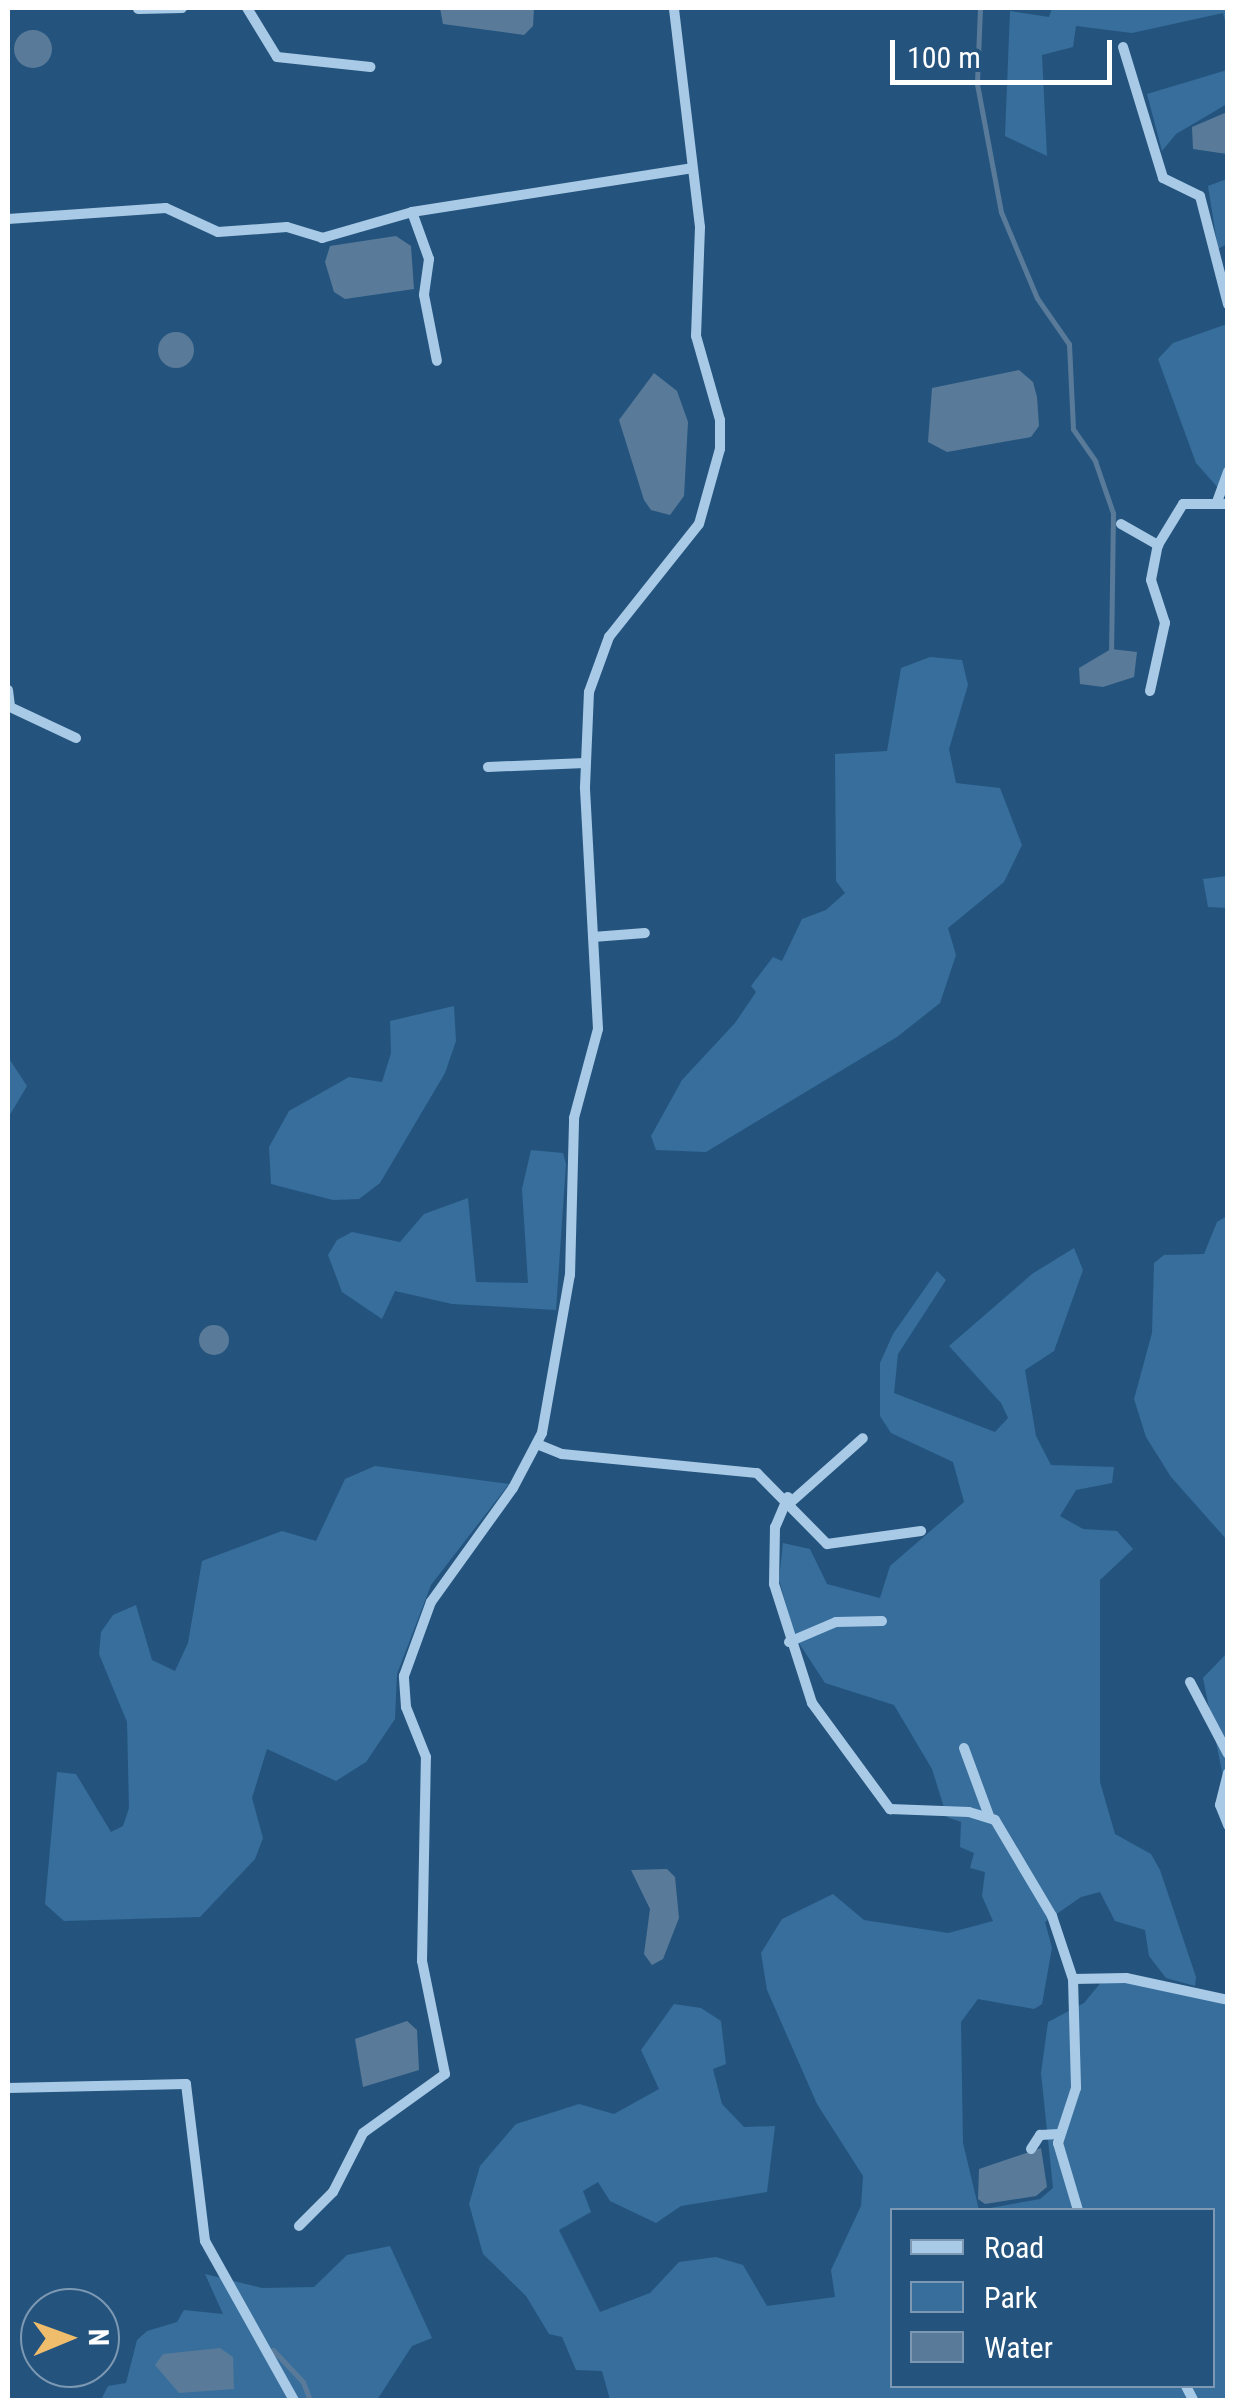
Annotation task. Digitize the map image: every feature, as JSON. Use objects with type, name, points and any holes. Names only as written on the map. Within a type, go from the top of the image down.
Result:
[{"type":"street","points":[[138,9],[182,8]]},
{"type":"street","points":[[247,8],[277,57],[370,67]]},
{"type":"street","points":[[299,2226],[333,2192],[363,2134],[445,2074],[422,1961],[426,1757],[406,1707],[404,1676],[431,1602],[537,1444],[570,1275],[574,1118],[598,1029],[585,763],[594,665],[618,625],[690,539],[708,504],[720,450],[720,420],[696,336],[702,250],[674,8]]},
{"type":"street","points":[[1124,47],[1163,178],[1200,196],[1228,304]]},
{"type":"street","points":[[8,219],[166,208],[218,232],[288,227],[322,238],[412,212],[692,168]]},
{"type":"street","points":[[412,212],[428,259],[424,294],[437,361]]},
{"type":"street","points":[[1150,691],[1166,624],[1151,580],[1158,544],[1183,504],[1222,503],[1228,471]]},
{"type":"street","points":[[1121,524],[1158,544]]},
{"type":"street","points":[[8,690],[10,707],[76,738]]},
{"type":"street","points":[[488,767],[585,763]]},
{"type":"street","points":[[593,937],[645,933]]},
{"type":"street","points":[[862,1438],[789,1500],[772,1560],[789,1642],[812,1703],[884,1804],[903,1814],[989,1816]]},
{"type":"street","points":[[537,1444],[562,1454],[758,1472],[789,1500],[811,1534],[827,1544],[921,1530]]},
{"type":"street","points":[[789,1642],[836,1622],[882,1621]]},
{"type":"street","points":[[1190,1682],[1228,1754]]},
{"type":"street","points":[[964,1748],[989,1816],[1027,1866],[1072,1979],[1076,2088],[1058,2134],[1077,2208]]},
{"type":"street","points":[[1228,1773],[1220,1805],[1228,1825]]},
{"type":"street","points":[[1072,1979],[1126,1978],[1228,2000]]},
{"type":"street","points":[[8,2088],[186,2084],[204,2241],[294,2400]]},
{"type":"street","points":[[1030,2149],[1040,2135],[1058,2134]]},
{"type":"green space","points":[[1052,8],[1227,8],[1227,28],[1223,13],[1132,33],[1076,26],[1073,47],[1042,55],[1047,156],[1005,136],[1010,11],[1049,17]]},
{"type":"green space","points":[[1227,70],[1227,104],[1176,134],[1162,151],[1147,94]]},
{"type":"green space","points":[[1227,179],[1227,244],[1218,249],[1208,186]]},
{"type":"green space","points":[[1227,324],[1227,498],[1196,463],[1158,359],[1173,343]]},
{"type":"green space","points":[[930,657],[962,660],[968,685],[949,749],[956,783],[1000,788],[1022,845],[1004,882],[948,928],[956,955],[940,1003],[897,1037],[706,1152],[656,1150],[651,1136],[682,1080],[735,1023],[756,992],[751,986],[773,957],[782,961],[802,919],[826,910],[845,893],[836,881],[835,754],[887,751],[901,668]]},
{"type":"green space","points":[[1227,876],[1227,908],[1208,907],[1203,879]]},
{"type":"green space","points":[[454,1006],[456,1041],[445,1073],[380,1183],[359,1199],[333,1200],[271,1184],[269,1147],[289,1111],[349,1077],[382,1082],[391,1053],[390,1021]]},
{"type":"green space","points":[[8,1057],[27,1086],[8,1118]]},
{"type":"green space","points":[[531,1150],[563,1153],[566,1164],[556,1310],[452,1304],[395,1291],[382,1319],[342,1292],[328,1255],[337,1240],[352,1232],[400,1242],[424,1214],[468,1198],[476,1282],[528,1283],[522,1189]]},
{"type":"green space","points":[[1228,1216],[1227,1540],[1171,1477],[1146,1437],[1134,1399],[1152,1333],[1154,1263],[1164,1255],[1204,1254],[1217,1222]]},
{"type":"green space","points":[[1074,1248],[1083,1270],[1054,1351],[1025,1370],[1036,1436],[1051,1465],[1114,1467],[1112,1483],[1076,1490],[1060,1516],[1083,1529],[1117,1531],[1133,1549],[1100,1580],[1100,1782],[1115,1834],[1151,1854],[1160,1870],[1196,1977],[1195,1986],[1166,1978],[1149,1956],[1145,1930],[1115,1921],[1100,1892],[1081,1897],[1045,1922],[1052,1948],[1042,2004],[1034,2009],[978,1999],[961,2022],[963,2143],[979,2208],[890,2208],[890,2388],[1215,2388],[1215,2208],[990,2208],[1040,2199],[1053,2188],[1041,2073],[1048,2022],[1084,2003],[1103,1980],[1161,1987],[1227,2005],[1227,2400],[610,2400],[602,2371],[576,2370],[562,2337],[549,2334],[526,2296],[483,2254],[469,2204],[480,2166],[516,2124],[579,2104],[614,2114],[659,2089],[641,2050],[674,2004],[701,2008],[721,2021],[726,2064],[713,2069],[722,2104],[744,2127],[775,2126],[767,2192],[681,2206],[656,2223],[610,2201],[598,2182],[583,2191],[591,2212],[559,2230],[600,2312],[650,2293],[679,2262],[716,2257],[743,2265],[767,2306],[835,2297],[831,2270],[861,2206],[863,2176],[817,2104],[767,1990],[761,1953],[782,1919],[833,1894],[864,1920],[948,1933],[993,1921],[982,1896],[985,1872],[970,1868],[974,1853],[960,1847],[961,1822],[947,1817],[932,1769],[894,1705],[825,1683],[795,1637],[779,1580],[783,1543],[810,1549],[827,1584],[880,1598],[890,1566],[964,1502],[953,1462],[891,1433],[880,1416],[880,1363],[893,1334],[937,1271],[946,1280],[898,1354],[894,1393],[995,1432],[1008,1418],[1001,1403],[949,1346],[1032,1274]]},
{"type":"green space","points":[[375,1466],[509,1484],[431,1585],[397,1674],[395,1719],[366,1762],[336,1781],[267,1749],[252,1798],[263,1838],[255,1859],[200,1917],[64,1921],[45,1904],[57,1772],[76,1774],[111,1832],[123,1826],[129,1808],[127,1722],[99,1654],[101,1632],[113,1615],[136,1605],[152,1660],[175,1671],[188,1643],[202,1561],[282,1531],[316,1541],[345,1479]]},
{"type":"green space","points":[[1227,1653],[1227,1796],[1203,1678]]},
{"type":"green space","points":[[390,2246],[432,2338],[412,2346],[377,2400],[101,2400],[107,2388],[120,2388],[120,2384],[126,2383],[137,2340],[147,2331],[177,2322],[184,2310],[223,2314],[205,2274],[262,2288],[314,2287],[347,2255]]},
{"type":"water","points":[[440,8],[534,8],[533,26],[524,35],[443,24]]},
{"type":"water","points":[[33,30],[47,35],[52,49],[47,63],[33,68],[19,63],[14,49],[19,35]]},
{"type":"water","points":[[1227,112],[1227,154],[1193,149],[1192,127]]},
{"type":"water","points":[[396,236],[411,246],[414,289],[345,299],[334,292],[325,262],[330,246]]},
{"type":"water","points":[[176,332],[188,338],[194,350],[188,362],[176,368],[164,362],[158,350],[164,338]]},
{"type":"water","points":[[1019,370],[1033,382],[1037,397],[1039,426],[1031,437],[947,452],[928,442],[932,388]]},
{"type":"water","points":[[654,373],[677,391],[688,422],[684,496],[670,515],[651,510],[644,500],[619,420]]},
{"type":"water","points":[[1111,649],[1137,652],[1134,677],[1103,687],[1080,684],[1079,668]]},
{"type":"water","points":[[214,1325],[225,1329],[229,1340],[225,1351],[214,1355],[203,1351],[199,1340],[203,1329]]},
{"type":"water","points":[[667,1869],[675,1877],[679,1918],[663,1959],[652,1965],[644,1954],[650,1909],[631,1870]]},
{"type":"water","points":[[407,2021],[417,2030],[419,2070],[363,2087],[355,2039]]},
{"type":"water","points":[[1041,2148],[1047,2187],[1036,2196],[985,2204],[978,2199],[979,2169]]},
{"type":"water","points":[[220,2348],[233,2357],[234,2389],[179,2393],[155,2365],[163,2354]]},
{"type":"waterway","points":[[980,8],[977,84],[1001,212],[1037,298],[1069,344],[1073,429],[1095,461],[1113,513],[1111,652]]},
{"type":"waterway","points":[[273,2350],[303,2382],[310,2400]]}]
